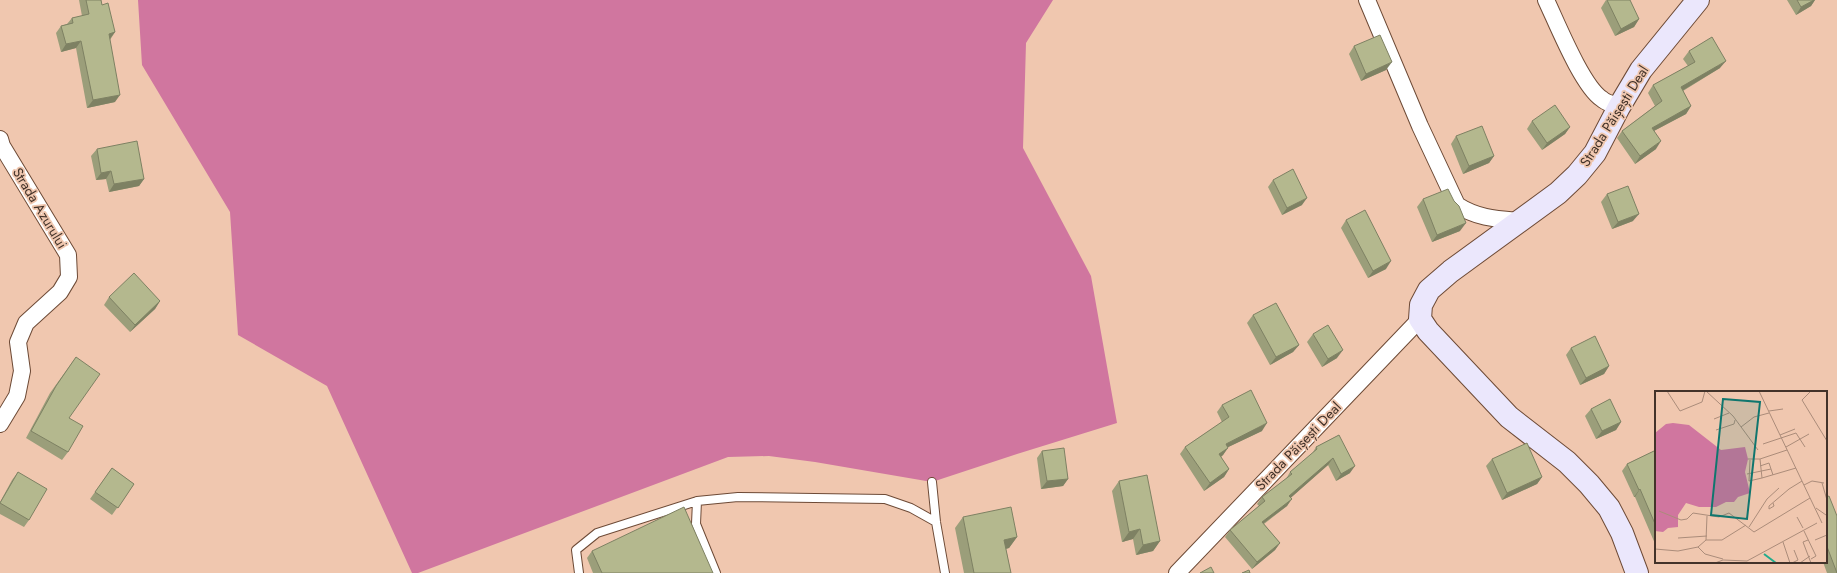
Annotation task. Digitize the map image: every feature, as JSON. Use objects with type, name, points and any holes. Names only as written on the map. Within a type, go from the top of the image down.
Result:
[{"type":"street","points":[[1367,0],[1420,126],[1458,205],[1469,213],[1488,219],[1519,221]]},
{"type":"street","points":[[1546,0],[1582,75],[1594,92],[1602,100],[1619,106]]},
{"type":"street","name":"Strada Păișești Deal","points":[[1177,573],[1420,319],[1421,305],[1430,290],[1451,271],[1558,193],[1577,175],[1595,153],[1619,106],[1641,70],[1698,0]]},
{"type":"street","name":"Strada Azurului","points":[[0,139],[2,146],[68,255],[69,277],[60,292],[26,323],[18,342],[22,370],[17,396],[0,424]]},
{"type":"street","points":[[1420,319],[1428,331],[1509,417],[1567,462],[1589,484],[1609,508],[1622,533],[1637,573]]},
{"type":"lane","points":[[932,482],[936,522],[945,573]]},
{"type":"lane","points":[[579,573],[576,550],[597,533],[697,501],[738,497],[885,500],[911,508],[936,522]]},
{"type":"lane","points":[[697,501],[696,524],[716,573]]},
{"type":"shaded area","points":[[138,0],[1053,0],[1026,43],[1023,148],[1091,276],[1117,423],[932,482],[815,462],[769,456],[728,457],[418,573],[412,573],[327,386],[238,335],[230,212],[142,65]]},
{"type":"building","points":[[86,0],[101,0],[102,5],[108,3],[115,32],[109,34],[120,95],[93,100],[81,41],[66,44],[61,26],[73,23],[72,18],[89,14]]},
{"type":"building","points":[[1607,0],[1630,0],[1639,19],[1621,29]]},
{"type":"building","points":[[1797,0],[1814,0],[1801,7]]},
{"type":"building","points":[[1380,35],[1392,62],[1366,74],[1354,46]]},
{"type":"building","points":[[1712,37],[1726,61],[1681,87],[1691,106],[1652,128],[1661,141],[1640,156],[1622,131],[1662,101],[1653,85],[1695,62],[1689,51]]},
{"type":"building","points":[[1555,105],[1570,127],[1547,143],[1532,121]]},
{"type":"building","points":[[1482,126],[1494,156],[1469,166],[1456,136]]},
{"type":"building","points":[[137,141],[144,179],[114,184],[111,171],[101,173],[97,149]]},
{"type":"building","points":[[1293,169],[1307,198],[1287,208],[1273,180]]},
{"type":"building","points":[[1628,186],[1639,214],[1618,222],[1607,194]]},
{"type":"building","points":[[1448,189],[1454,201],[1459,206],[1466,223],[1437,235],[1423,199]]},
{"type":"building","points":[[1365,210],[1391,261],[1373,271],[1346,220]]},
{"type":"building","points":[[134,273],[160,301],[135,325],[109,297]]},
{"type":"building","points":[[1276,303],[1299,345],[1276,357],[1253,315]]},
{"type":"building","points":[[1328,325],[1343,350],[1328,359],[1313,334]]},
{"type":"building","points":[[1595,336],[1609,366],[1586,378],[1571,348]]},
{"type":"building","points":[[76,357],[100,374],[69,418],[83,426],[68,452],[31,431],[56,386]]},
{"type":"building","points":[[1251,390],[1267,423],[1226,444],[1228,448],[1219,454],[1229,469],[1210,483],[1185,447],[1229,417],[1222,405]]},
{"type":"building","points":[[1610,399],[1621,422],[1602,431],[1591,409]]},
{"type":"building","points":[[1339,435],[1355,466],[1341,474],[1333,458],[1289,496],[1292,499],[1262,522],[1280,543],[1257,562],[1230,530],[1265,501],[1262,497],[1292,474],[1290,472],[1317,449],[1316,447]]},
{"type":"building","points":[[1527,443],[1542,477],[1507,493],[1492,459]]},
{"type":"building","points":[[1064,448],[1068,479],[1047,481],[1042,451]]},
{"type":"building","points":[[1655,450],[1655,524],[1640,489],[1639,490],[1627,464]]},
{"type":"building","points":[[112,468],[134,484],[118,508],[95,492]]},
{"type":"building","points":[[18,472],[47,489],[29,520],[0,503]]},
{"type":"building","points":[[1147,475],[1160,541],[1143,545],[1140,529],[1129,532],[1119,481]]},
{"type":"building","points":[[1829,496],[1837,516],[1837,573],[1827,547],[1827,497]]},
{"type":"building","points":[[684,507],[713,573],[602,573],[592,551]]},
{"type":"building","points":[[1011,507],[1017,537],[1004,540],[1011,573],[974,573],[963,517]]},
{"type":"building","points":[[1211,567],[1214,573],[1200,573]]},
{"type":"building","points":[[1249,570],[1250,573],[1242,573]]}]
